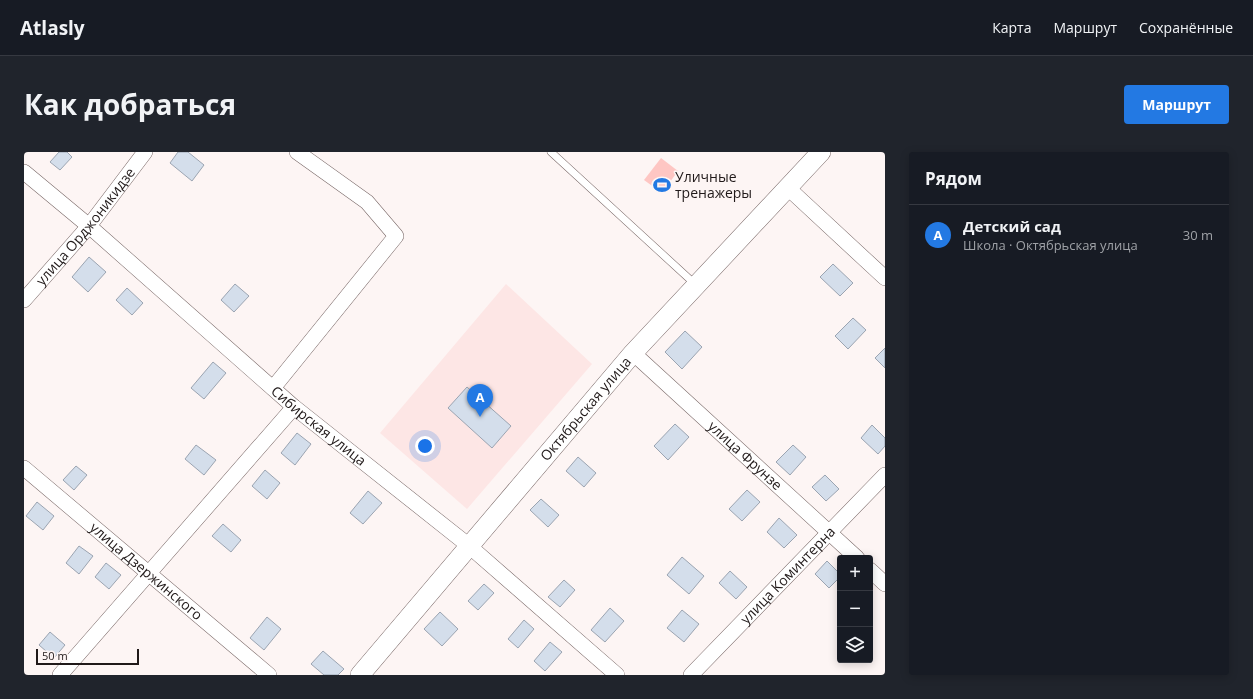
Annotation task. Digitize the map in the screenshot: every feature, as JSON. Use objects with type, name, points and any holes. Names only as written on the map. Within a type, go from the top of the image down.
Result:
[{"type":"street","name":"улица Орджоникидзе","points":[[24,300],[89,226],[145,152]]},
{"type":"street","points":[[273,388],[396,236],[367,202],[296,152]]},
{"type":"street","name":"Октябрьская улица","points":[[360,675],[468,545],[633,353],[821,152]]},
{"type":"street","name":"Сибирская улица","points":[[24,172],[89,226],[294,407],[468,545],[617,675]]},
{"type":"street","points":[[788,188],[885,278]]},
{"type":"street","name":"улица Фрунзе","points":[[633,353],[854,555]]},
{"type":"street","points":[[60,675],[294,407]]},
{"type":"street","name":"улица Дзержинского","points":[[24,468],[270,675]]},
{"type":"street","name":"улица Коминтерна","points":[[691,675],[885,475]]},
{"type":"street","points":[[873,573],[885,584]]},
{"type":"lane","points":[[551,152],[697,286]]},
{"type":"shaded area","points":[[661,158],[678,171],[662,193],[644,180]]},
{"type":"shaded area","points":[[506,284],[592,364],[467,509],[380,433]]},
{"type":"building","points":[[59,152],[67,152],[72,157],[60,170],[50,162]]},
{"type":"building","points":[[178,152],[188,152],[204,165],[192,181],[170,163]]},
{"type":"building","points":[[89,257],[106,272],[88,292],[72,277]]},
{"type":"building","points":[[833,264],[853,283],[840,296],[820,277]]},
{"type":"building","points":[[235,284],[249,296],[234,312],[221,300]]},
{"type":"building","points":[[127,288],[143,303],[132,315],[116,300]]},
{"type":"building","points":[[853,318],[866,330],[848,349],[835,336]]},
{"type":"building","points":[[685,331],[702,347],[682,369],[665,352]]},
{"type":"building","points":[[885,348],[885,368],[875,358]]},
{"type":"building","points":[[213,362],[226,373],[204,399],[191,388]]},
{"type":"building","points":[[467,387],[511,426],[492,448],[448,408]]},
{"type":"building","points":[[675,424],[689,437],[668,460],[654,446]]},
{"type":"building","points":[[872,425],[885,438],[885,446],[878,454],[861,438]]},
{"type":"building","points":[[297,433],[311,444],[295,465],[281,453]]},
{"type":"building","points":[[196,445],[216,460],[204,475],[185,459]]},
{"type":"building","points":[[793,445],[806,457],[790,475],[776,462]]},
{"type":"building","points":[[578,457],[596,473],[584,487],[566,471]]},
{"type":"building","points":[[76,466],[87,475],[74,490],[63,480]]},
{"type":"building","points":[[265,470],[280,483],[267,499],[252,486]]},
{"type":"building","points":[[825,475],[839,489],[826,501],[812,487]]},
{"type":"building","points":[[747,490],[760,502],[742,521],[729,509]]},
{"type":"building","points":[[368,491],[382,503],[363,524],[350,513]]},
{"type":"building","points":[[541,499],[559,515],[548,527],[530,510]]},
{"type":"building","points":[[37,502],[54,516],[43,530],[26,516]]},
{"type":"building","points":[[779,518],[797,535],[784,548],[767,532]]},
{"type":"building","points":[[223,524],[241,540],[231,552],[212,536]]},
{"type":"building","points":[[79,546],[93,556],[79,574],[66,563]]},
{"type":"building","points":[[682,557],[704,576],[689,594],[667,575]]},
{"type":"building","points":[[827,561],[837,571],[837,580],[829,588],[815,574]]},
{"type":"building","points":[[106,563],[121,575],[109,589],[95,577]]},
{"type":"building","points":[[730,571],[747,587],[736,599],[719,583]]},
{"type":"building","points":[[564,580],[575,590],[560,607],[548,597]]},
{"type":"building","points":[[484,584],[494,593],[478,610],[468,601]]},
{"type":"building","points":[[610,608],[624,621],[605,642],[591,630]]},
{"type":"building","points":[[682,610],[699,624],[684,642],[667,628]]},
{"type":"building","points":[[440,612],[458,629],[442,646],[424,629]]},
{"type":"building","points":[[267,617],[281,629],[264,650],[250,638]]},
{"type":"building","points":[[524,620],[534,629],[518,648],[508,639]]},
{"type":"building","points":[[50,632],[65,645],[54,658],[39,645]]},
{"type":"building","points":[[550,642],[562,652],[545,671],[534,661]]},
{"type":"building","points":[[323,651],[344,669],[338,675],[324,675],[311,664]]},
{"type":"place","name":"Уличные тренажеры","points":[[662,185]]},
{"type":"place","name":"Детский сад","points":[[480,417]]}]
